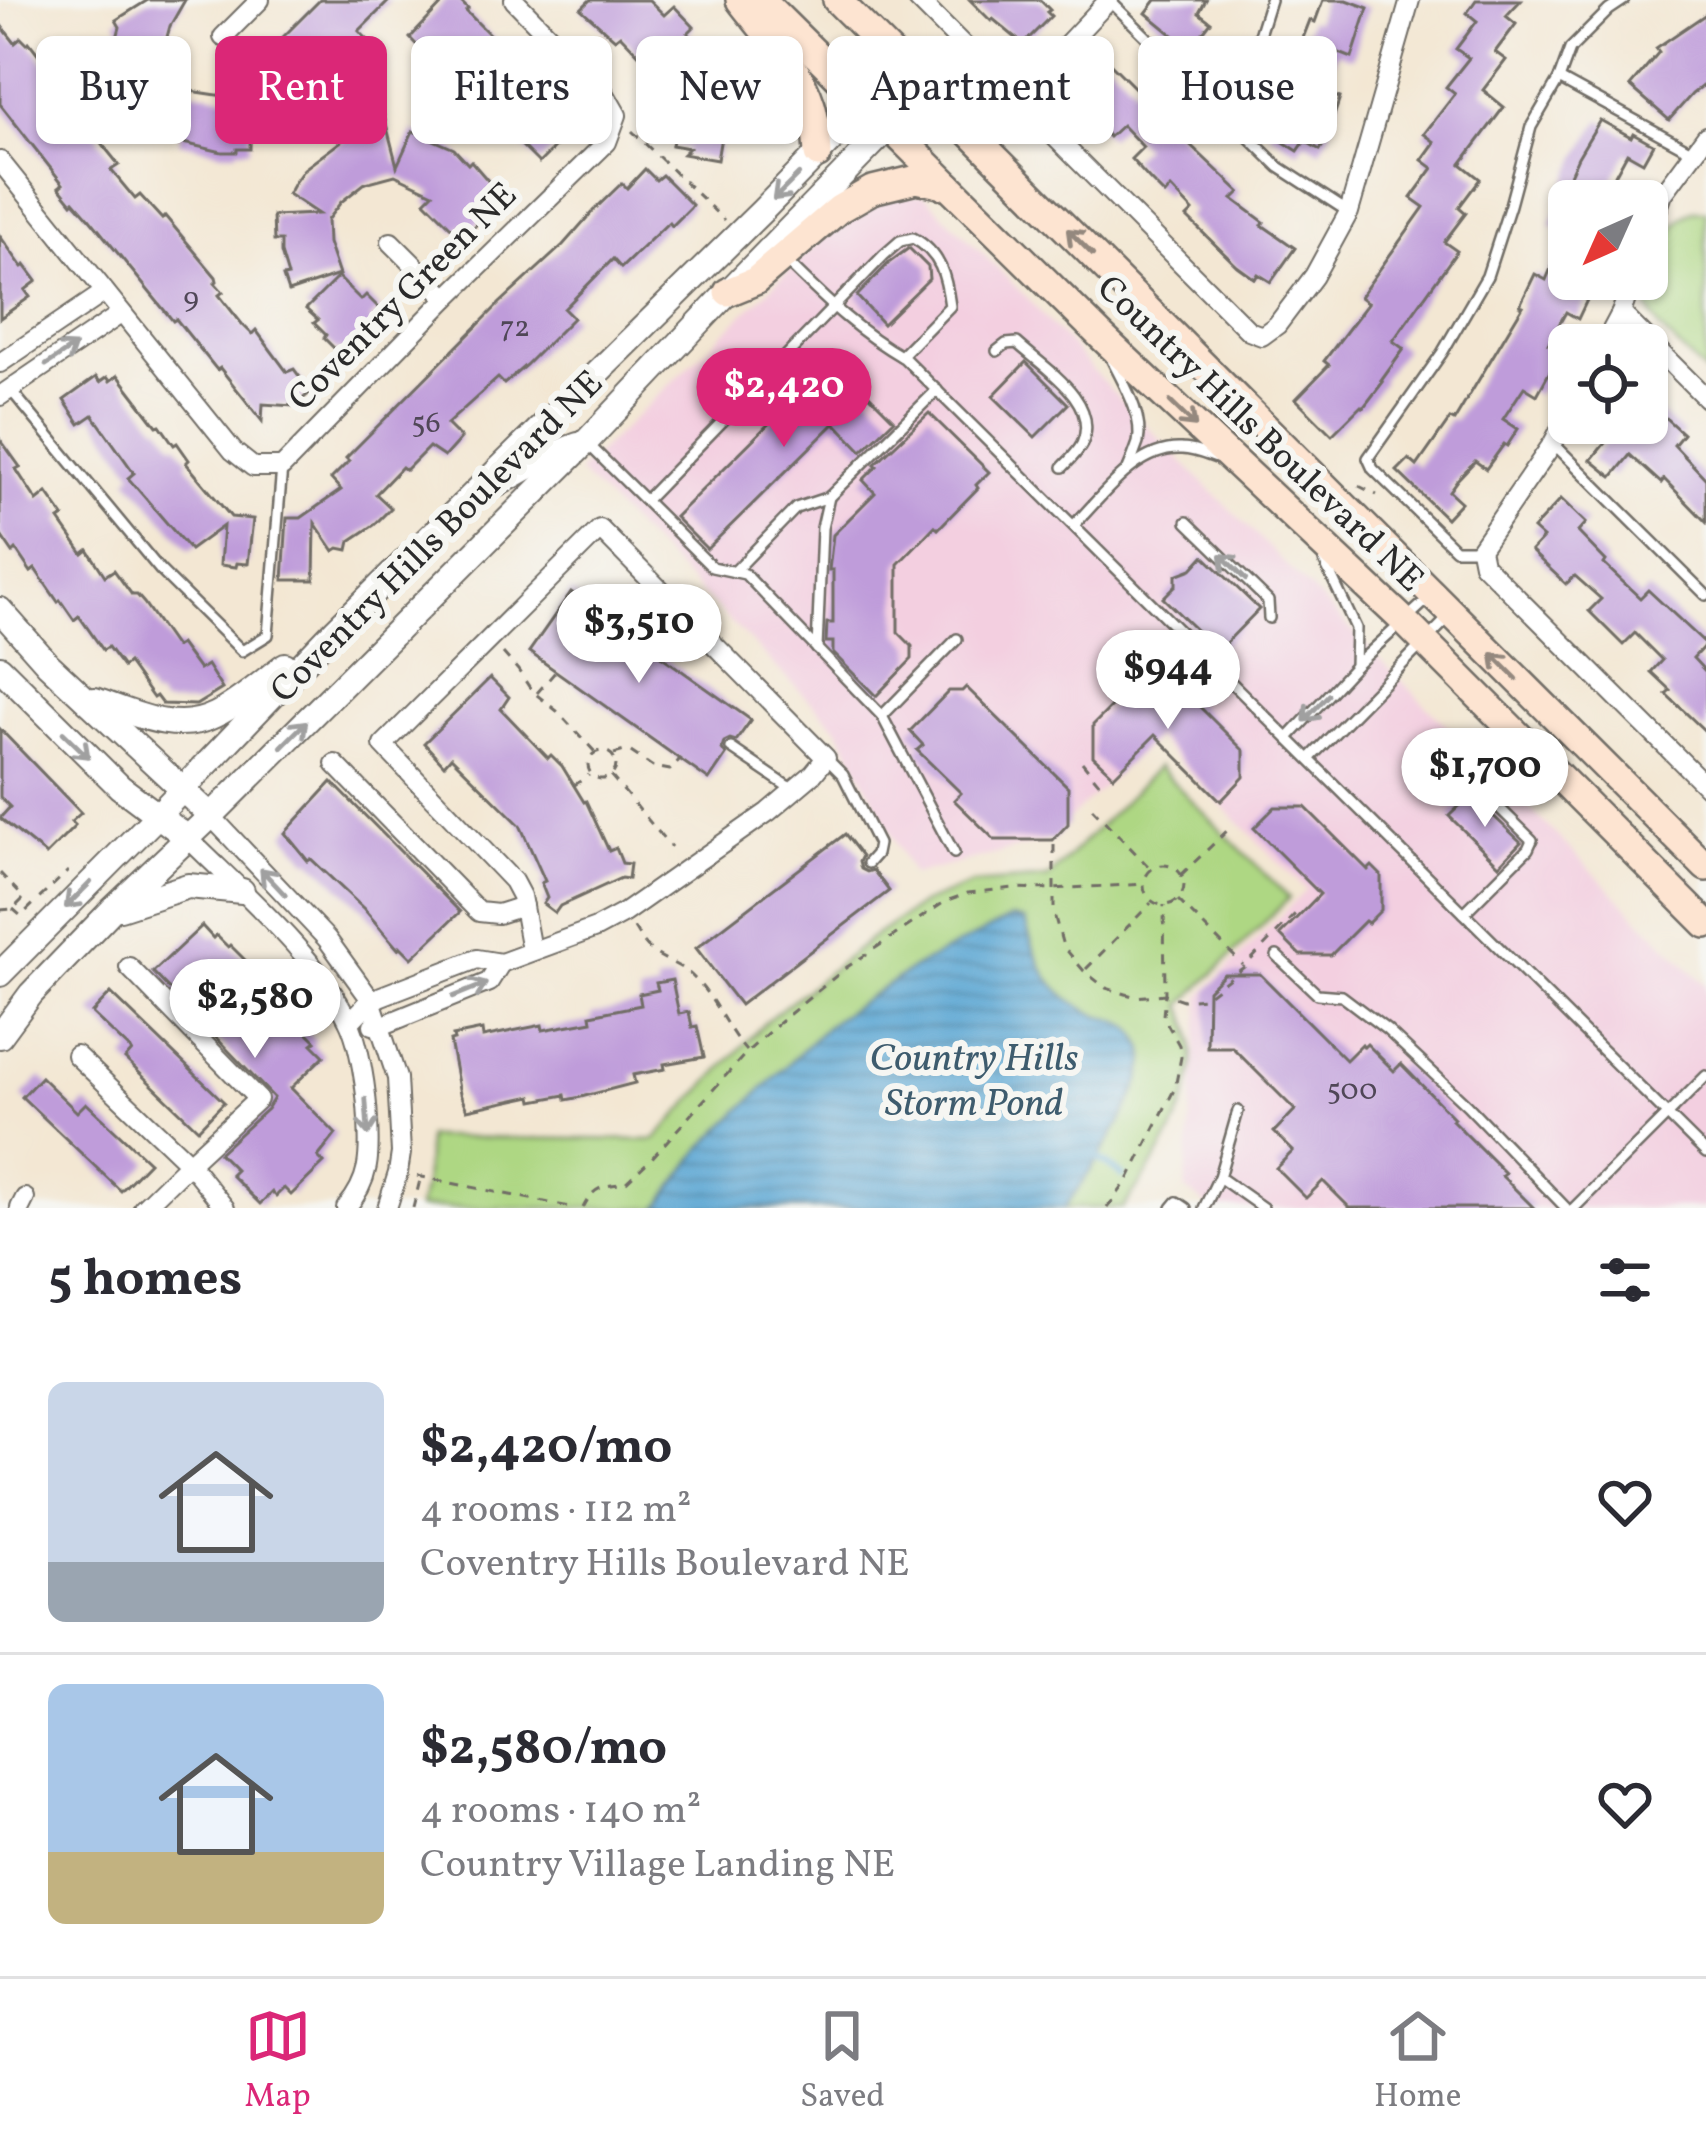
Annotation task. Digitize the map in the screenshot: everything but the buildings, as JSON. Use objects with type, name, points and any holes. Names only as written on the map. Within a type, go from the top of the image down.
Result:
[{"type":"main road","points":[[740,0],[807,93],[818,154]]},
{"type":"main road","name":"Country Hills Boulevard NE","points":[[761,0],[827,64]]},
{"type":"main road","name":"Country Hills Boulevard NE","points":[[837,0],[874,36]]},
{"type":"main road","name":"Country Hills Boulevard NE","points":[[908,144],[1101,336],[1404,621],[1703,924]]},
{"type":"main road","name":"Country Hills Boulevard NE","points":[[981,144],[1706,867]]},
{"type":"main road","points":[[728,292],[755,281],[839,208],[872,190],[916,179],[949,186]]},
{"type":"street","points":[[224,36],[260,0]]},
{"type":"street","points":[[514,0],[605,94],[617,116]]},
{"type":"street","points":[[918,0],[954,36]]},
{"type":"street","points":[[1074,36],[1109,0]]},
{"type":"street","points":[[1063,144],[1249,331],[1262,336],[1277,326],[1313,276],[1349,212],[1410,0]]},
{"type":"street","name":"Coventry Green NE","points":[[0,161],[233,451],[253,467],[282,466],[607,142],[617,116]]},
{"type":"street","name":"Coventry Hills Boulevard NE","points":[[0,974],[336,629],[828,144]]},
{"type":"street","name":"Coventry Hills Boulevard NE","points":[[0,1036],[31,994],[112,910],[586,442],[872,144]]},
{"type":"street","points":[[1700,144],[1706,168]]},
{"type":"street","points":[[1668,187],[1700,144]]},
{"type":"street","points":[[391,242],[447,298]]},
{"type":"street","points":[[0,363],[105,292]]},
{"type":"street","points":[[1615,324],[1626,300]]},
{"type":"street","points":[[5,393],[122,313]]},
{"type":"street","points":[[1621,313],[1706,398]]},
{"type":"street","points":[[470,499],[546,457],[586,442]]},
{"type":"street","points":[[1552,444],[1480,549],[1483,564],[1706,786]]},
{"type":"street","points":[[350,1022],[371,1000],[477,959],[501,963],[624,914],[768,812],[826,758],[600,529],[383,745],[513,881],[531,950]]},
{"type":"street","points":[[0,610],[48,664],[212,816],[327,939],[371,1000],[397,1078],[401,1153],[387,1208]]},
{"type":"street","points":[[83,696],[155,721],[184,724],[214,716],[336,629]]},
{"type":"street","points":[[0,668],[119,787],[188,838],[242,892],[302,955],[350,1022],[368,1112],[369,1152],[359,1193],[346,1208]]},
{"type":"street","points":[[335,764],[479,912],[498,914],[523,906]]},
{"type":"street","points":[[112,910],[188,886],[242,892]]},
{"type":"street","points":[[350,1022],[382,1026],[489,982],[501,963]]},
{"type":"street","points":[[129,967],[258,1099],[143,1208]]},
{"type":"street","points":[[76,1054],[189,1163],[225,1208]]},
{"type":"lane","points":[[1109,0],[1145,36]]},
{"type":"lane","points":[[1259,36],[1270,0]]},
{"type":"lane","points":[[1480,549],[1455,549],[1373,469],[1368,458],[1442,353],[1487,276],[1531,127],[1570,49],[1624,0]]},
{"type":"lane","points":[[1559,79],[1700,144]]},
{"type":"lane","points":[[1255,144],[1279,167],[1349,212]]},
{"type":"lane","points":[[646,500],[884,255],[913,238],[941,263],[950,307],[901,356]]},
{"type":"lane","points":[[784,258],[865,335],[901,356],[937,390],[1706,1154]]},
{"type":"lane","points":[[1101,336],[1139,427],[1127,471]]},
{"type":"lane","points":[[997,352],[1016,343],[1074,394],[1087,422],[1080,448],[1063,467]]},
{"type":"lane","points":[[734,572],[796,508],[829,497],[937,390]]},
{"type":"lane","points":[[5,393],[160,570],[242,651],[268,634],[282,466]]},
{"type":"lane","points":[[586,442],[712,567],[746,574],[882,716],[954,853]]},
{"type":"lane","points":[[1554,444],[1706,595]]},
{"type":"lane","points":[[1074,525],[1127,471],[1165,450],[1184,448],[1238,466]]},
{"type":"lane","points":[[817,649],[822,528],[829,497]]},
{"type":"lane","points":[[1187,522],[1268,601],[1269,618]]},
{"type":"lane","points":[[1303,526],[1354,621],[1355,666]]},
{"type":"lane","points":[[1288,738],[1404,621],[1442,604]]},
{"type":"lane","points":[[1309,759],[1424,642],[1442,604]]},
{"type":"lane","points":[[882,716],[957,639]]},
{"type":"lane","points":[[731,748],[794,790]]},
{"type":"lane","points":[[826,758],[842,776],[878,844],[868,863]]},
{"type":"lane","points":[[1441,771],[1480,789],[1532,840],[1464,913]]},
{"type":"lane","points":[[1277,956],[1318,994],[1342,996],[1387,1030],[1570,1208],[1706,1076]]},
{"type":"lane","points":[[1204,1208],[1220,1177],[1238,1111]]},
{"type":"lane","points":[[1220,1177],[1263,1208]]},
{"type":"lane","points":[[1172,1208],[1177,1202],[1186,1208]]},
{"type":"path","points":[[617,116],[738,234]]},
{"type":"path","points":[[489,639],[595,752]]},
{"type":"path","points":[[536,694],[556,671]]},
{"type":"path","points":[[590,774],[588,760],[595,752],[612,755],[628,750],[653,767],[670,770],[680,759]]},
{"type":"path","points":[[590,774],[603,779],[611,776],[616,768],[612,755]]},
{"type":"path","points":[[1082,762],[1100,784]]},
{"type":"path","points":[[573,786],[590,774]]},
{"type":"path","points":[[611,776],[671,847]]},
{"type":"path","points":[[1092,808],[1151,869]]},
{"type":"path","points":[[1181,875],[1231,827]]},
{"type":"path","points":[[1054,845],[1054,914],[1063,946],[1106,988],[1136,998],[1165,994],[1183,1000],[1204,998],[1244,967],[1299,910]]},
{"type":"path","points":[[1174,867],[1181,875],[1184,890],[1172,904],[1153,902],[1146,894],[1144,884],[1151,869],[1174,867]]},
{"type":"path","points":[[13,909],[21,916],[70,869]]},
{"type":"path","points":[[0,873],[24,898],[13,909],[0,910]]},
{"type":"path","points":[[583,1208],[591,1191],[605,1184],[623,1184],[650,1160],[775,1026],[847,967],[946,901],[968,893],[1013,888],[1144,884]]},
{"type":"path","points":[[1177,898],[1244,967]]},
{"type":"path","points":[[1084,971],[1153,902]]},
{"type":"path","points":[[1107,1208],[1128,1180],[1175,1088],[1181,1057],[1163,1016],[1164,905]]},
{"type":"path","points":[[624,914],[644,944],[685,968],[698,982],[747,1052]]},
{"type":"path","points":[[413,1208],[421,1176],[574,1208]]},
{"type":"shaded area","points":[[924,195],[1104,383],[1706,985],[1706,1208],[1210,1208],[1185,1189],[1201,995],[1306,890],[1155,738],[1044,842],[912,875],[839,729],[578,472],[865,198]]},
{"type":"green space","points":[[1706,211],[1706,374],[1668,337],[1668,324],[1657,324],[1647,305],[1648,300],[1668,300],[1668,238],[1684,217]]},
{"type":"green space","points":[[1158,767],[1289,898],[1182,1005],[1194,1059],[1190,1086],[1169,1138],[1123,1208],[417,1208],[424,1187],[427,1137],[655,1140],[767,1020],[873,937],[923,903],[972,884],[1048,878]]},
{"type":"water","name":"Country Hills Storm Pond","points":[[1011,918],[1025,921],[1041,964],[1056,987],[1080,1006],[1130,1027],[1144,1051],[1142,1076],[1124,1115],[1064,1208],[658,1208],[701,1149],[830,1023],[915,967]]},
{"type":"waterway","points":[[1098,1158],[1123,1176]]}]
